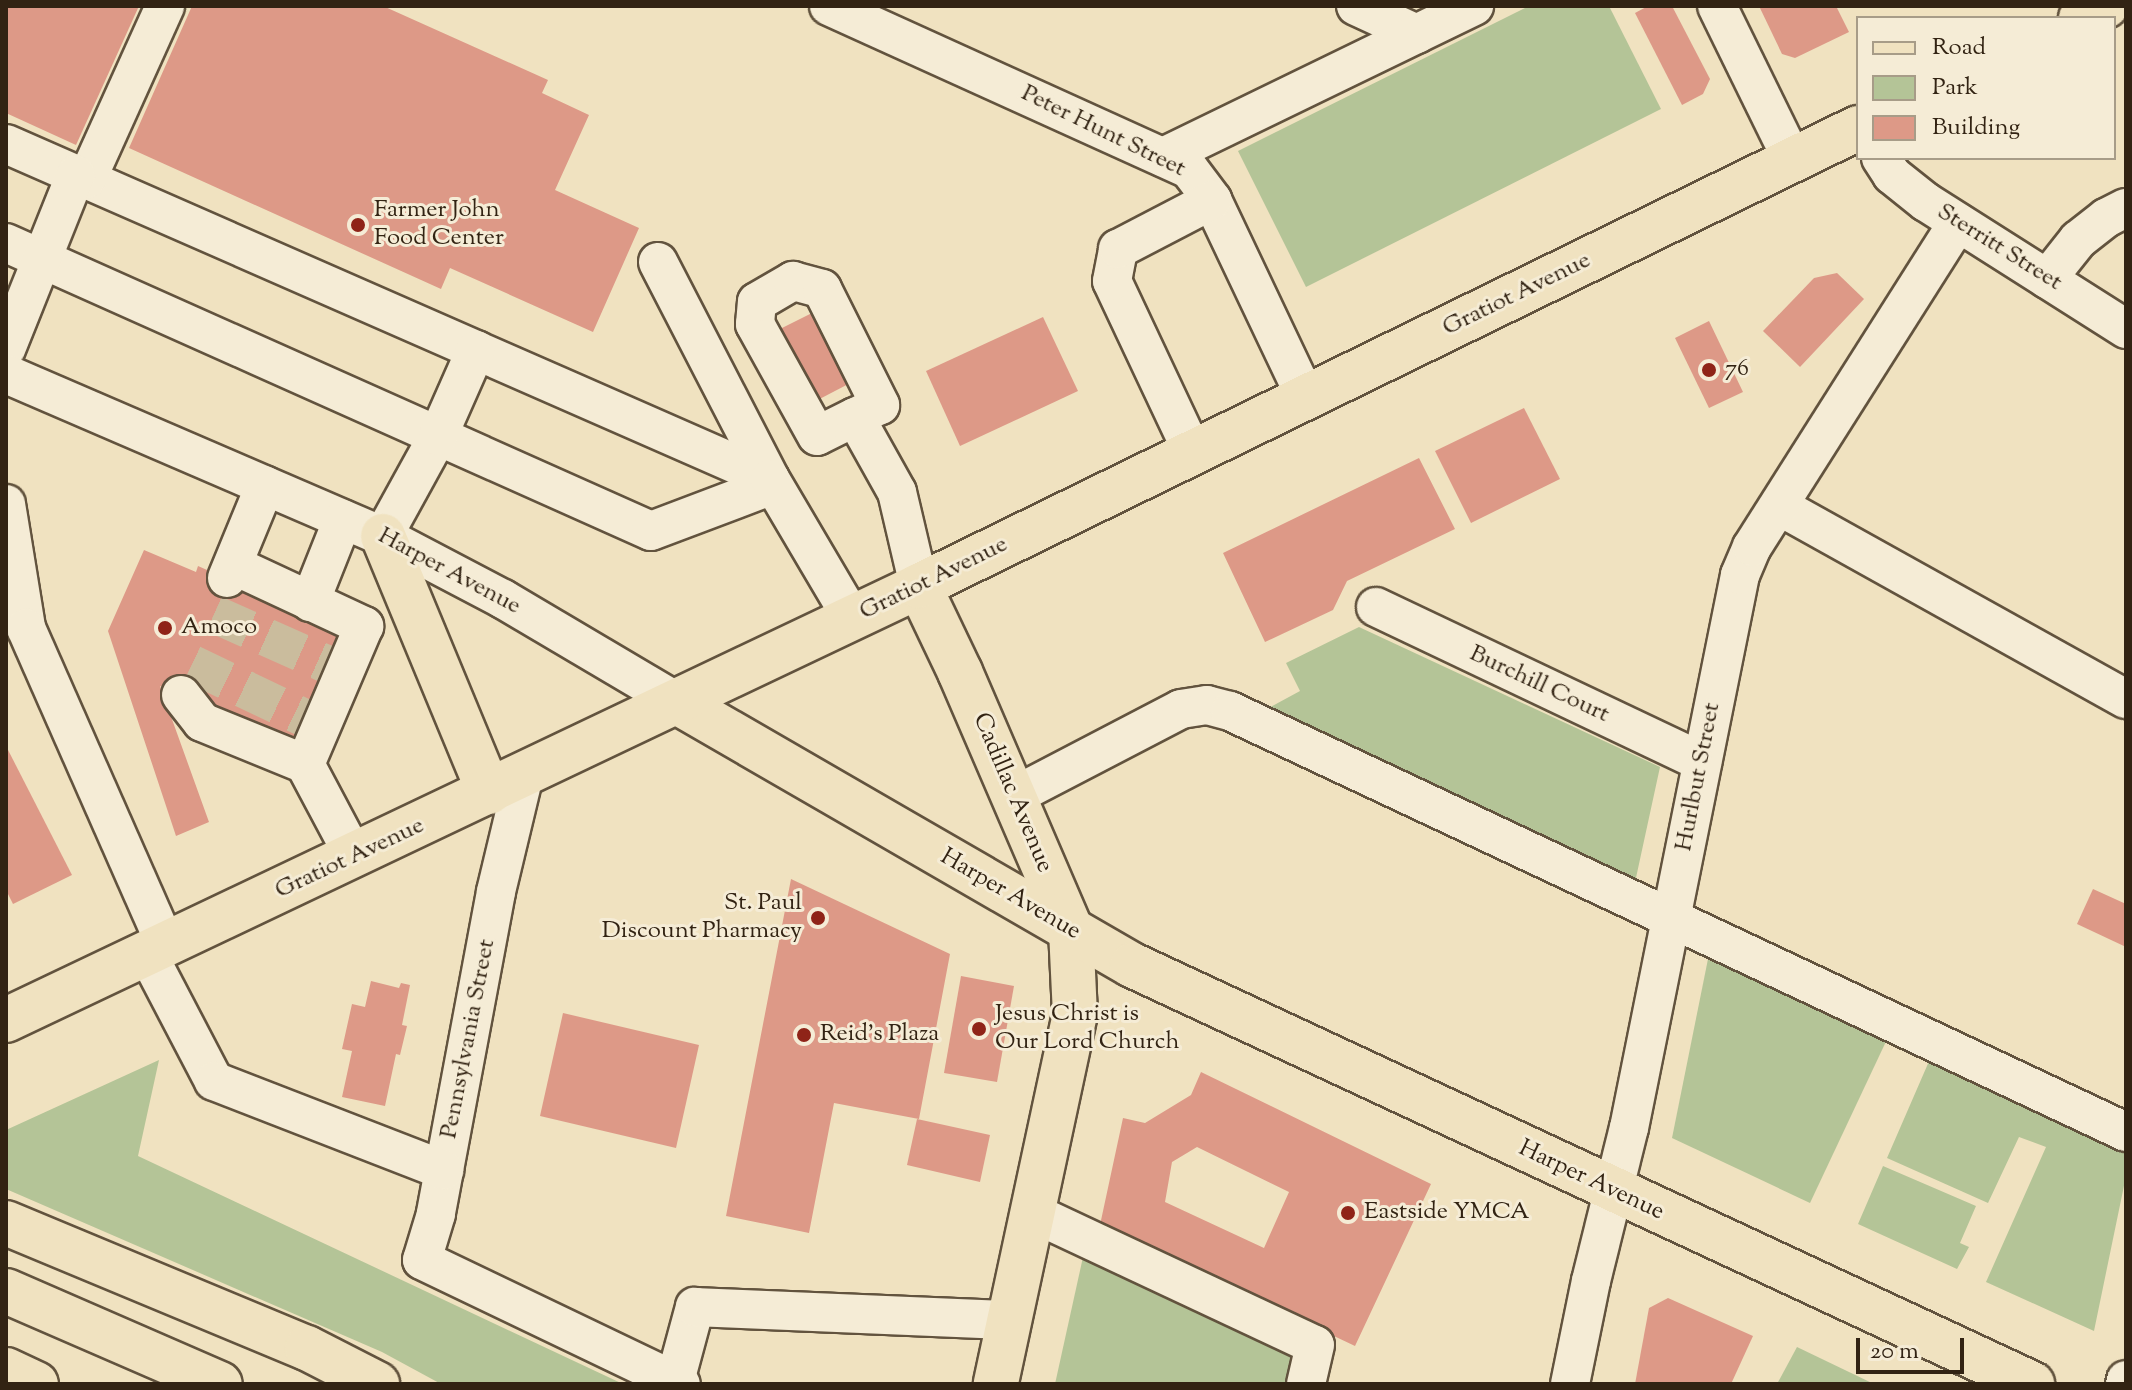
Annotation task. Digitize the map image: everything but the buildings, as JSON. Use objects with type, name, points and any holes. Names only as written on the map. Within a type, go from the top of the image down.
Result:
[{"type":"main road","points":[[2085,16],[2106,6]]},
{"type":"main road","name":"Gratiot Avenue","points":[[6,1020],[919,586],[1856,129]]},
{"type":"main road","points":[[383,536],[506,784]]},
{"type":"main road","name":"Cadillac Avenue","points":[[919,586],[1071,930],[1075,1014],[996,1384]]},
{"type":"main road","name":"Harper Avenue","points":[[677,702],[1132,965],[2032,1384]]},
{"type":"main road","points":[[6,1223],[307,1348],[377,1384]]},
{"type":"main road","points":[[6,1291],[220,1384]]},
{"type":"main road","points":[[6,1370],[36,1384]]},
{"type":"street","points":[[6,349],[42,260],[165,6]]},
{"type":"street","name":"Peter Hunt Street","points":[[829,6],[1189,169],[1212,200],[1306,398]]},
{"type":"street","points":[[1356,6],[1417,34]]},
{"type":"street","points":[[1163,157],[1474,6]]},
{"type":"street","points":[[1717,6],[1793,161]]},
{"type":"street","points":[[6,144],[772,482]]},
{"type":"street","name":"Sterritt Street","points":[[1882,160],[1892,175],[1958,223],[2126,329]]},
{"type":"street","points":[[1193,453],[1112,281],[1118,249],[1212,200]]},
{"type":"street","points":[[2047,279],[2078,240],[2106,218],[2126,208]]},
{"type":"street","name":"Hurlbut Street","points":[[1570,1384],[1629,1128],[1740,575],[1752,547],[1958,223]]},
{"type":"street","points":[[6,243],[651,531],[772,482]]},
{"type":"street","points":[[658,262],[772,482],[852,618]]},
{"type":"street","points":[[867,411],[817,436],[755,324],[757,302],[793,281],[822,289],[897,492],[919,586]]},
{"type":"street","points":[[383,536],[438,436],[476,350]]},
{"type":"street","name":"Harper Avenue","points":[[6,374],[383,536],[503,599],[677,702]]},
{"type":"street","points":[[265,486],[230,572],[364,626],[338,670],[316,723],[305,764]]},
{"type":"street","points":[[6,504],[16,631],[214,1081],[444,1170]]},
{"type":"street","points":[[1779,506],[2126,699]]},
{"type":"street","points":[[310,602],[343,519]]},
{"type":"street","name":"Burchill Court","points":[[1376,607],[1702,762]]},
{"type":"street","points":[[181,695],[202,722],[305,764],[354,856]]},
{"type":"street","points":[[1014,796],[1181,709],[1207,705],[1230,711],[2126,1132]]},
{"type":"street","name":"Pennsylvania Street","points":[[506,784],[494,904],[444,1170],[422,1260],[678,1382]]},
{"type":"street","points":[[1033,1213],[1315,1345],[1306,1384]]},
{"type":"street","points":[[678,1382],[695,1307],[1010,1320]]},
{"type":"green space","points":[[1529,6],[1609,6],[1661,109],[1306,287],[1238,151]]},
{"type":"green space","points":[[1359,627],[1660,767],[1634,887],[1261,712],[1300,691],[1286,663]]},
{"type":"green space","points":[[1709,954],[1890,1033],[1810,1203],[1672,1138]]},
{"type":"green space","points":[[1930,1059],[2126,1144],[2126,1176],[2094,1331],[1986,1282],[2046,1147],[2019,1137],[1988,1203],[1887,1158]]},
{"type":"green space","points":[[159,1060],[138,1156],[623,1384],[441,1384],[382,1352],[6,1189],[6,1130]]},
{"type":"green space","points":[[1883,1166],[1976,1206],[1960,1243],[1969,1247],[1957,1269],[1858,1224]]},
{"type":"green space","points":[[1083,1257],[1297,1360],[1291,1384],[1055,1384]]},
{"type":"green space","points":[[1797,1347],[1874,1384],[1777,1384]]},
{"type":"tunnel","points":[[214,614],[333,667]]},
{"type":"tunnel","points":[[192,664],[309,720]]},
{"type":"place","name":"Farmer John Food Center","points":[[358,225]]},
{"type":"place","name":"76","points":[[1709,370]]},
{"type":"place","name":"Amoco","points":[[165,628]]},
{"type":"place","name":"St. Paul Discount Pharmacy","points":[[818,918]]},
{"type":"place","name":"Jesus Christ is Our Lord Church","points":[[979,1029]]},
{"type":"place","name":"Reid's Plaza","points":[[804,1035]]},
{"type":"place","name":"Eastside YMCA","points":[[1348,1213]]}]
